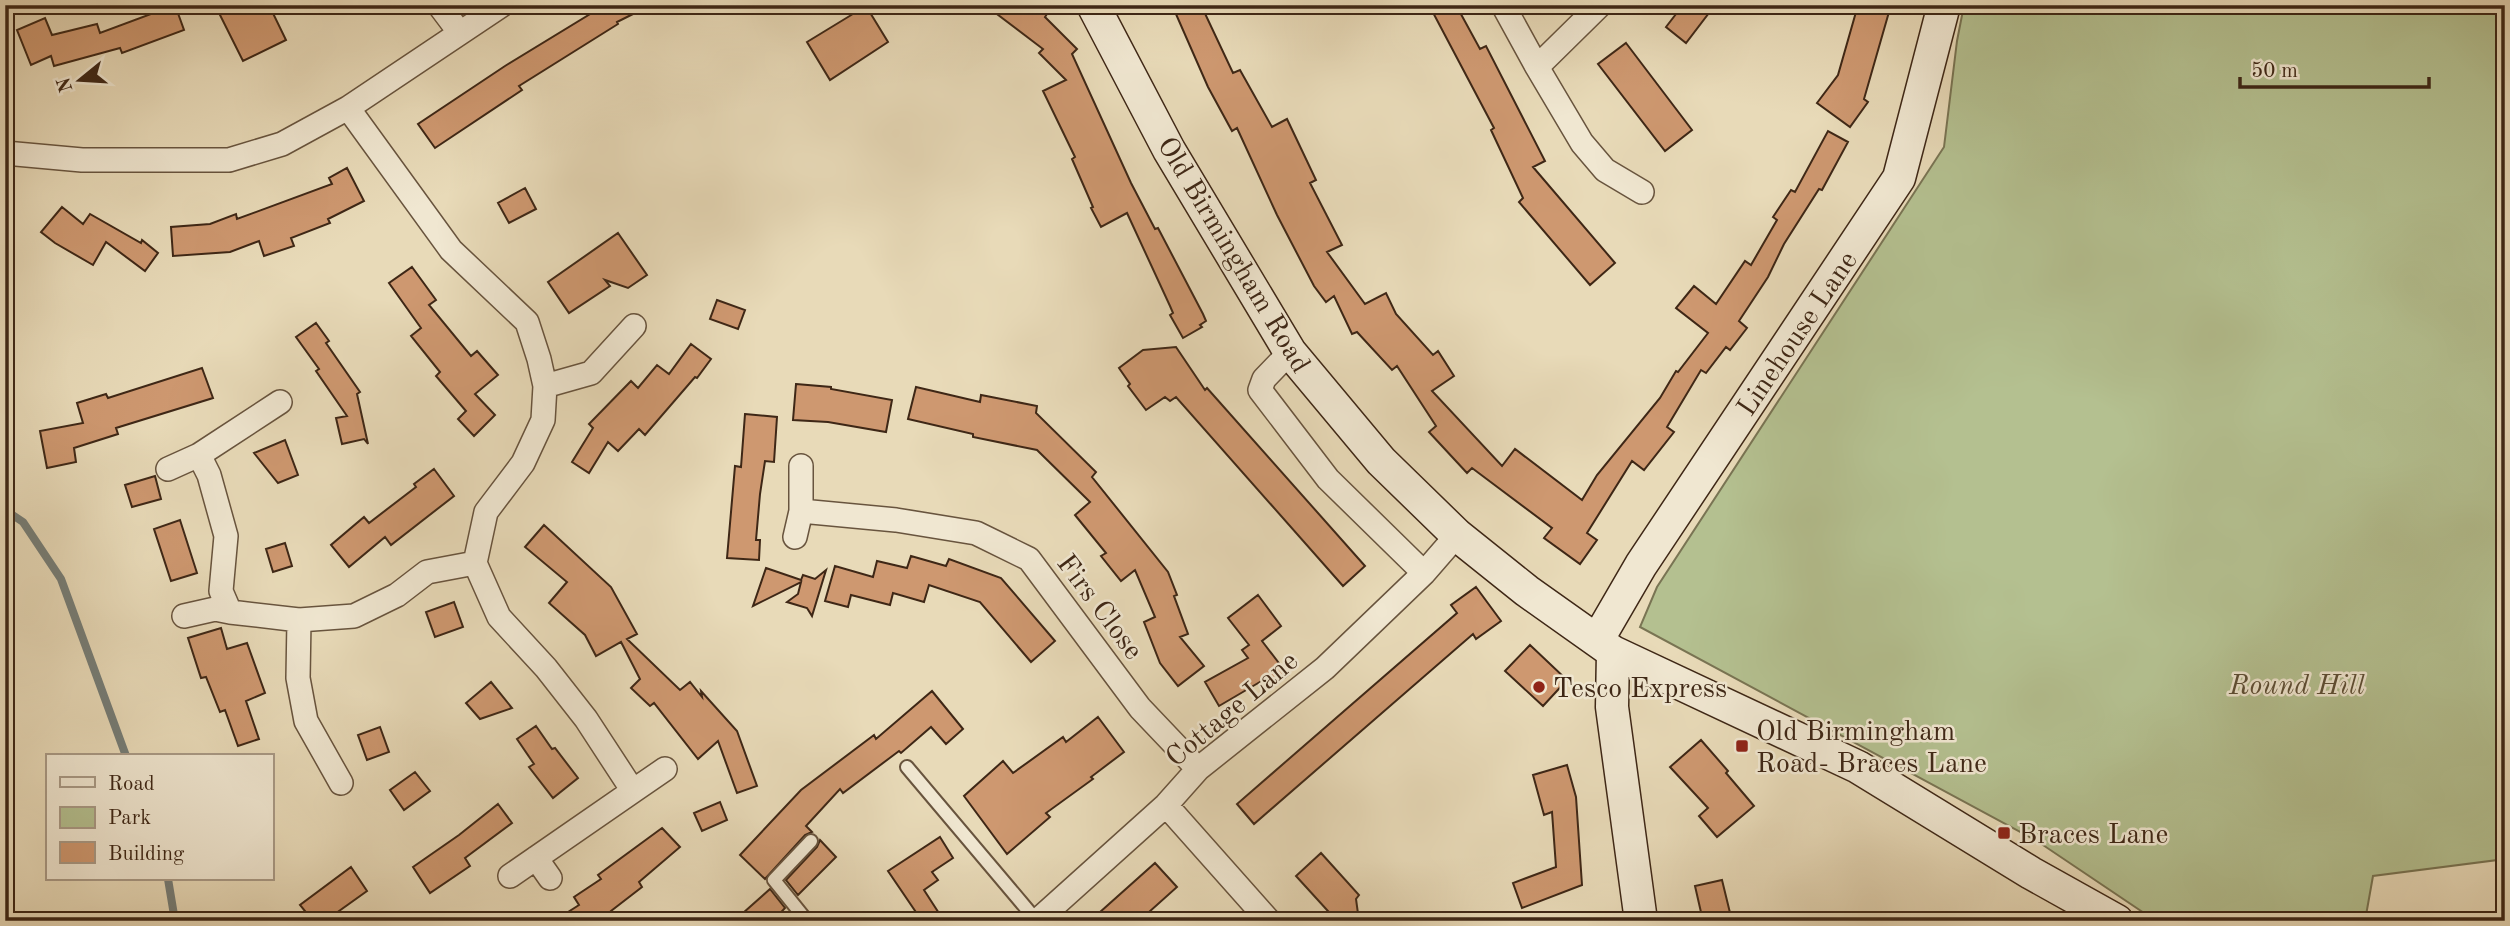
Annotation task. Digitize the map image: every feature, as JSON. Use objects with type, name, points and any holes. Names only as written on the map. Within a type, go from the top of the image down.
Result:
[{"type":"main road","name":"Old Birmingham Road","points":[[1093,5],[1169,150],[1290,352],[1381,461],[1458,535],[1527,592],[1606,646],[1858,767],[2031,873],[2117,921]]},
{"type":"main road","name":"Linehouse Lane","points":[[1606,646],[1641,565],[1899,178],[1944,5]]},
{"type":"main road","points":[[1606,646],[1641,921]]},
{"type":"street","points":[[439,5],[460,33]]},
{"type":"street","points":[[5,153],[82,160],[229,160],[282,144],[348,108],[502,5]]},
{"type":"street","points":[[1503,5],[1582,144],[1605,170],[1643,192]]},
{"type":"street","points":[[1537,66],[1600,5]]},
{"type":"street","points":[[348,108],[451,250],[527,323],[545,386],[543,420],[523,463],[485,512],[475,563],[499,617],[546,668],[586,719],[633,791]]},
{"type":"street","points":[[545,386],[591,373],[634,326]]},
{"type":"street","points":[[1290,352],[1264,379],[1260,390],[1328,479],[1424,573]]},
{"type":"street","points":[[168,468],[199,455],[280,402]]},
{"type":"street","points":[[199,455],[209,475],[226,537],[221,591],[230,612]]},
{"type":"street","points":[[795,537],[801,511],[801,466]]},
{"type":"street","name":"Firs Close","points":[[801,511],[896,520],[976,533],[1029,559],[1140,708],[1198,769]]},
{"type":"street","name":"Cottage Lane","points":[[1037,921],[1166,805],[1198,769],[1325,667],[1424,573],[1458,535]]},
{"type":"street","points":[[184,616],[215,609],[299,620],[354,616],[397,595],[427,572],[475,563]]},
{"type":"street","points":[[299,620],[298,678],[306,721],[341,783]]},
{"type":"street","points":[[510,876],[664,769]]},
{"type":"street","points":[[1166,805],[1269,921]]},
{"type":"street","points":[[536,858],[550,878]]},
{"type":"lane","points":[[907,767],[1037,921]]},
{"type":"lane","points":[[807,921],[774,880],[811,841]]},
{"type":"green space","name":"Round Hill","points":[[1964,5],[2505,5],[2505,859],[2373,876],[2365,921],[2156,921],[2037,841],[1640,627],[1657,587],[1944,147]]},
{"type":"building","points":[[175,5],[184,30],[122,53],[120,48],[54,66],[51,56],[31,65],[17,30],[45,18],[52,35],[97,24],[100,33]]},
{"type":"building","points":[[215,5],[269,5],[286,40],[243,61]]},
{"type":"building","points":[[605,5],[651,5],[617,22],[618,24],[519,86],[522,90],[435,148],[418,124],[505,66]]},
{"type":"building","points":[[985,5],[1053,5],[1045,17],[1077,49],[1072,54],[1131,183],[1203,314],[1206,321],[1200,325],[1202,327],[1183,338],[1170,315],[1173,313],[1127,213],[1101,227],[1072,159],[1075,157],[1043,91],[1066,80],[1039,53],[1043,49]]},
{"type":"building","points":[[1172,5],[1201,5],[1233,73],[1240,70],[1272,127],[1287,119],[1316,180],[1310,183],[1342,245],[1327,252],[1365,304],[1386,293],[1396,314],[1433,355],[1438,351],[1454,376],[1432,391],[1502,466],[1515,449],[1582,500],[1597,475],[1660,398],[1676,371],[1678,372],[1708,333],[1676,308],[1694,286],[1716,304],[1745,261],[1751,265],[1777,220],[1773,217],[1791,190],[1795,192],[1828,131],[1848,142],[1822,190],[1819,189],[1784,244],[1768,277],[1739,321],[1747,328],[1730,350],[1726,347],[1706,373],[1701,370],[1667,427],[1674,432],[1644,470],[1632,461],[1587,533],[1597,540],[1580,564],[1544,538],[1552,528],[1472,468],[1467,473],[1429,432],[1436,426],[1397,366],[1392,370],[1357,332],[1352,334],[1334,296],[1326,302],[1314,286],[1277,215],[1237,128],[1232,131],[1208,87]]},
{"type":"building","points":[[1429,5],[1456,5],[1480,49],[1486,46],[1545,161],[1533,167],[1615,263],[1590,285],[1519,202],[1523,198],[1491,130],[1494,128]]},
{"type":"building","points":[[1683,5],[1715,5],[1686,43],[1666,27]]},
{"type":"building","points":[[1858,5],[1891,5],[1864,99],[1868,102],[1850,127],[1817,103],[1838,75]]},
{"type":"building","points":[[866,6],[888,42],[830,80],[807,42]]},
{"type":"building","points":[[1626,43],[1692,130],[1665,151],[1598,64]]},
{"type":"building","points":[[347,168],[364,201],[328,219],[330,223],[291,238],[294,246],[264,256],[259,241],[230,252],[173,256],[171,227],[210,224],[236,214],[237,219],[332,184],[329,178]]},
{"type":"building","points":[[525,188],[536,209],[509,223],[498,203]]},
{"type":"building","points":[[62,207],[83,224],[90,214],[141,243],[142,240],[158,253],[145,271],[106,242],[93,265],[41,232]]},
{"type":"building","points":[[618,233],[647,275],[628,288],[605,280],[610,286],[569,313],[548,282]]},
{"type":"building","points":[[412,267],[436,300],[429,305],[471,356],[477,351],[498,375],[475,394],[495,415],[474,436],[458,419],[466,411],[436,376],[440,372],[411,336],[421,328],[389,283]]},
{"type":"building","points":[[717,300],[745,310],[738,329],[710,319]]},
{"type":"building","points":[[316,323],[329,341],[326,343],[360,392],[357,394],[368,444],[364,439],[342,444],[336,418],[347,416],[296,337]]},
{"type":"building","points":[[691,344],[711,359],[645,435],[639,429],[618,451],[608,442],[589,473],[572,462],[593,428],[589,424],[631,381],[638,388],[657,365],[669,374]]},
{"type":"building","points":[[1176,347],[1205,390],[1207,388],[1365,566],[1343,586],[1176,397],[1170,401],[1165,397],[1146,410],[1128,386],[1130,384],[1119,368],[1143,350]]},
{"type":"building","points":[[202,368],[213,398],[116,428],[118,434],[74,448],[76,462],[47,468],[40,431],[83,423],[77,403],[106,394],[108,398]]},
{"type":"building","points":[[796,384],[831,387],[892,400],[886,432],[828,422],[793,420]]},
{"type":"building","points":[[916,387],[980,402],[981,395],[1037,406],[1036,413],[1096,472],[1092,477],[1168,572],[1188,634],[1180,637],[1204,666],[1178,686],[1160,663],[1144,622],[1155,617],[1135,570],[1121,581],[1101,556],[1106,553],[1075,515],[1090,502],[1037,450],[973,437],[973,434],[908,419]]},
{"type":"building","points":[[745,414],[777,417],[774,462],[765,461],[760,494],[756,540],[760,540],[759,560],[727,558],[735,466],[741,467]]},
{"type":"building","points":[[285,440],[298,475],[278,483],[254,453]]},
{"type":"building","points":[[434,469],[454,496],[391,545],[385,537],[349,567],[331,545],[364,517],[369,523],[416,487],[414,484]]},
{"type":"building","points":[[155,476],[161,499],[132,507],[125,485]]},
{"type":"building","points":[[180,520],[197,573],[171,581],[154,529]]},
{"type":"building","points":[[544,525],[611,587],[637,634],[627,639],[680,690],[690,682],[702,697],[701,691],[737,731],[757,786],[737,793],[718,741],[698,759],[654,703],[650,706],[631,688],[640,679],[621,642],[596,656],[585,635],[549,603],[567,582],[525,547]]},
{"type":"building","points":[[285,543],[292,566],[273,572],[266,549]]},
{"type":"building","points":[[911,556],[946,566],[949,559],[1001,578],[1055,641],[1031,662],[980,602],[929,585],[924,602],[893,593],[890,605],[851,595],[848,607],[825,601],[835,566],[873,577],[877,561],[907,568]]},
{"type":"building","points":[[766,568],[801,580],[803,575],[815,579],[826,570],[812,616],[807,608],[787,602],[798,594],[801,582],[753,606]]},
{"type":"building","points":[[1476,587],[1501,621],[1476,639],[1473,634],[1254,824],[1237,804],[1457,613],[1451,605]]},
{"type":"building","points":[[1258,595],[1281,626],[1262,641],[1288,675],[1271,688],[1265,679],[1219,706],[1205,682],[1248,658],[1242,650],[1249,645],[1228,618]]},
{"type":"building","points":[[454,602],[463,627],[435,637],[426,612]]},
{"type":"building","points":[[221,628],[227,649],[247,643],[265,693],[246,701],[259,739],[238,746],[225,710],[220,712],[206,677],[201,678],[188,638]]},
{"type":"building","points":[[1530,645],[1567,680],[1543,706],[1505,671]]},
{"type":"building","points":[[491,682],[512,708],[480,719],[466,703]]},
{"type":"building","points":[[932,691],[963,729],[946,744],[931,727],[901,753],[899,751],[843,793],[840,789],[806,826],[812,832],[805,835],[765,879],[740,855],[801,790],[874,735],[876,739]]},
{"type":"building","points":[[1098,717],[1124,752],[1091,777],[1093,779],[1046,813],[1050,817],[1007,854],[964,796],[1003,761],[1013,773],[1063,737],[1066,742]]},
{"type":"building","points":[[536,726],[578,778],[553,798],[529,767],[534,764],[517,739]]},
{"type":"building","points":[[380,727],[389,752],[367,760],[358,735]]},
{"type":"building","points":[[1701,740],[1754,806],[1717,837],[1699,816],[1708,808],[1670,767]]},
{"type":"building","points":[[1567,765],[1576,797],[1582,885],[1522,908],[1513,883],[1556,867],[1552,812],[1544,815],[1533,775]]},
{"type":"building","points":[[415,772],[430,791],[404,810],[390,790]]},
{"type":"building","points":[[720,802],[727,820],[702,831],[694,813]]},
{"type":"building","points":[[498,804],[512,823],[465,858],[470,866],[430,893],[413,867]]},
{"type":"building","points":[[662,828],[680,847],[639,882],[642,887],[611,911],[617,921],[554,921],[579,905],[574,897],[601,879],[598,875]]},
{"type":"building","points":[[940,837],[953,858],[932,872],[938,880],[924,890],[944,921],[922,921],[888,871]]},
{"type":"building","points":[[820,840],[836,857],[798,895],[786,880],[817,847]]},
{"type":"building","points":[[1321,853],[1359,895],[1356,899],[1359,921],[1337,921],[1296,876]]},
{"type":"building","points":[[1155,863],[1177,887],[1139,921],[1090,921]]},
{"type":"building","points":[[351,867],[367,891],[325,921],[313,921],[300,905]]},
{"type":"building","points":[[1722,880],[1732,921],[1703,921],[1695,886]]},
{"type":"building","points":[[770,889],[785,908],[773,921],[734,921]]},
{"type":"waterway","points":[[5,510],[23,522],[61,579],[125,754]]},
{"type":"waterway","points":[[168,880],[175,921]]},
{"type":"place","name":"Tesco Express","points":[[1539,687]]},
{"type":"place","name":"Old Birmingham Road- Braces Lane","points":[[1742,746]]},
{"type":"place","name":"Braces Lane","points":[[2004,833]]}]
